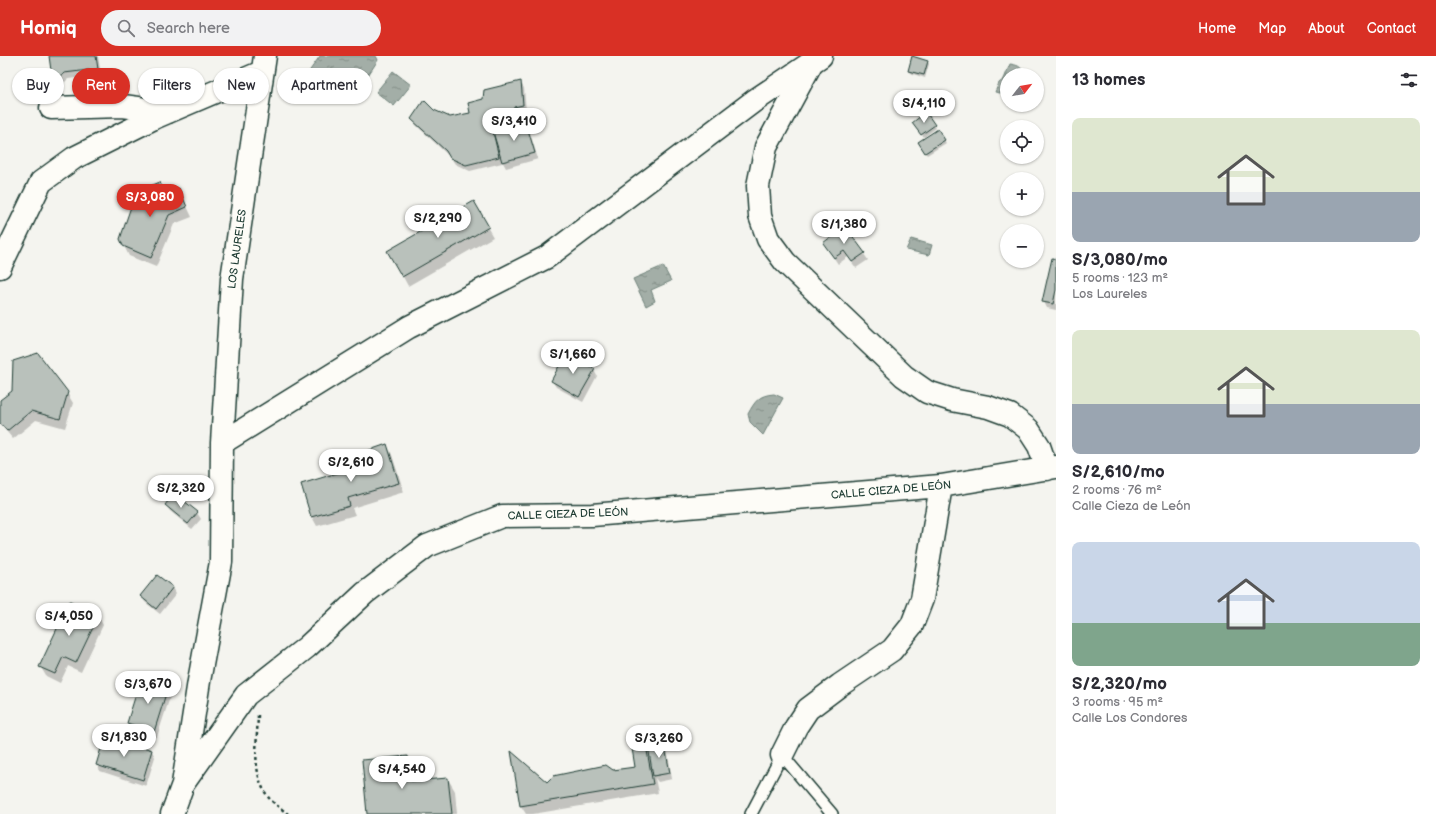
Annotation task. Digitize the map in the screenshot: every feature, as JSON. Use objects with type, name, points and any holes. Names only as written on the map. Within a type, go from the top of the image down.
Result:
[{"type":"street","points":[[222,443],[409,327],[547,256],[754,101],[816,59]]},
{"type":"street","points":[[816,59],[766,147],[758,186],[760,216],[768,239],[785,262],[904,376],[927,392],[952,400],[988,407],[1010,415],[1028,428],[1052,468]]},
{"type":"street","points":[[0,267],[41,182],[74,158],[264,64]]},
{"type":"street","name":"LOS LAURELES","points":[[183,784],[199,682],[221,562],[222,443],[232,279],[264,64]]},
{"type":"street","points":[[51,108],[123,106],[168,112]]},
{"type":"street","name":"CALLE CIEZA DE LEÓN","points":[[183,784],[246,695],[307,647],[365,593],[427,546],[502,516],[592,515],[941,486],[1052,468]]},
{"type":"street","points":[[782,755],[796,727],[808,709],[840,685],[892,650],[912,625],[922,599],[941,486]]},
{"type":"street","points":[[172,814],[183,784]]},
{"type":"lane","points":[[751,814],[782,755],[832,814]]},
{"type":"path","points":[[258,685],[256,767],[261,786],[270,799],[288,814]]},
{"type":"water","points":[[320,56],[376,56],[378,60],[372,69],[372,68],[312,68]]},
{"type":"water","points":[[1010,64],[1017,65],[1021,68],[1008,68]]},
{"type":"water","points":[[393,71],[411,85],[394,106],[376,92]]},
{"type":"water","points":[[1000,82],[1000,93],[995,92]]},
{"type":"water","points":[[911,239],[932,245],[929,255],[906,250]]},
{"type":"water","points":[[663,266],[671,281],[651,290],[655,301],[646,306],[633,279]]},
{"type":"water","points":[[774,394],[783,398],[763,435],[750,422],[748,414],[761,397]]},
{"type":"building","points":[[49,56],[96,56],[98,68],[72,68],[72,72],[64,73],[64,68],[51,68]]},
{"type":"building","points":[[912,56],[928,61],[924,75],[908,71]]},
{"type":"building","points":[[521,81],[523,105],[514,107],[513,121],[493,132],[499,157],[466,165],[450,158],[446,151],[411,119],[424,100],[434,110],[450,117],[470,113],[468,103],[483,99],[484,90]]},
{"type":"building","points":[[926,112],[935,125],[921,135],[912,123]]},
{"type":"building","points":[[526,123],[535,153],[502,162],[493,132]]},
{"type":"building","points":[[938,129],[945,140],[925,153],[918,142]]},
{"type":"building","points":[[160,182],[164,194],[179,188],[187,207],[169,215],[151,258],[123,246],[120,239],[136,192]]},
{"type":"building","points":[[474,201],[489,227],[402,277],[387,251]]},
{"type":"building","points":[[845,226],[865,253],[852,262],[844,251],[834,258],[823,243]]},
{"type":"building","points":[[1052,258],[1056,259],[1056,290],[1053,304],[1042,302]]},
{"type":"building","points":[[38,353],[68,392],[60,419],[31,411],[7,431],[0,423],[0,400],[12,391],[13,361]]},
{"type":"building","points":[[566,353],[595,369],[579,397],[551,381]]},
{"type":"building","points":[[387,444],[399,483],[348,498],[350,506],[311,517],[301,484],[367,464],[364,452]]},
{"type":"building","points":[[174,493],[198,512],[188,524],[165,505]]},
{"type":"building","points":[[157,575],[173,587],[156,609],[140,596]]},
{"type":"building","points":[[70,601],[99,615],[76,663],[63,657],[55,674],[39,667]]},
{"type":"building","points":[[141,678],[168,687],[154,732],[127,723]]},
{"type":"building","points":[[105,735],[152,750],[143,780],[96,765]]},
{"type":"building","points":[[645,740],[653,784],[520,806],[511,751],[547,782],[553,776],[606,765],[613,770],[635,767],[631,742]]},
{"type":"building","points":[[664,742],[670,773],[653,776],[648,746]]},
{"type":"building","points":[[408,756],[411,781],[448,778],[452,814],[367,814],[362,760]]}]
